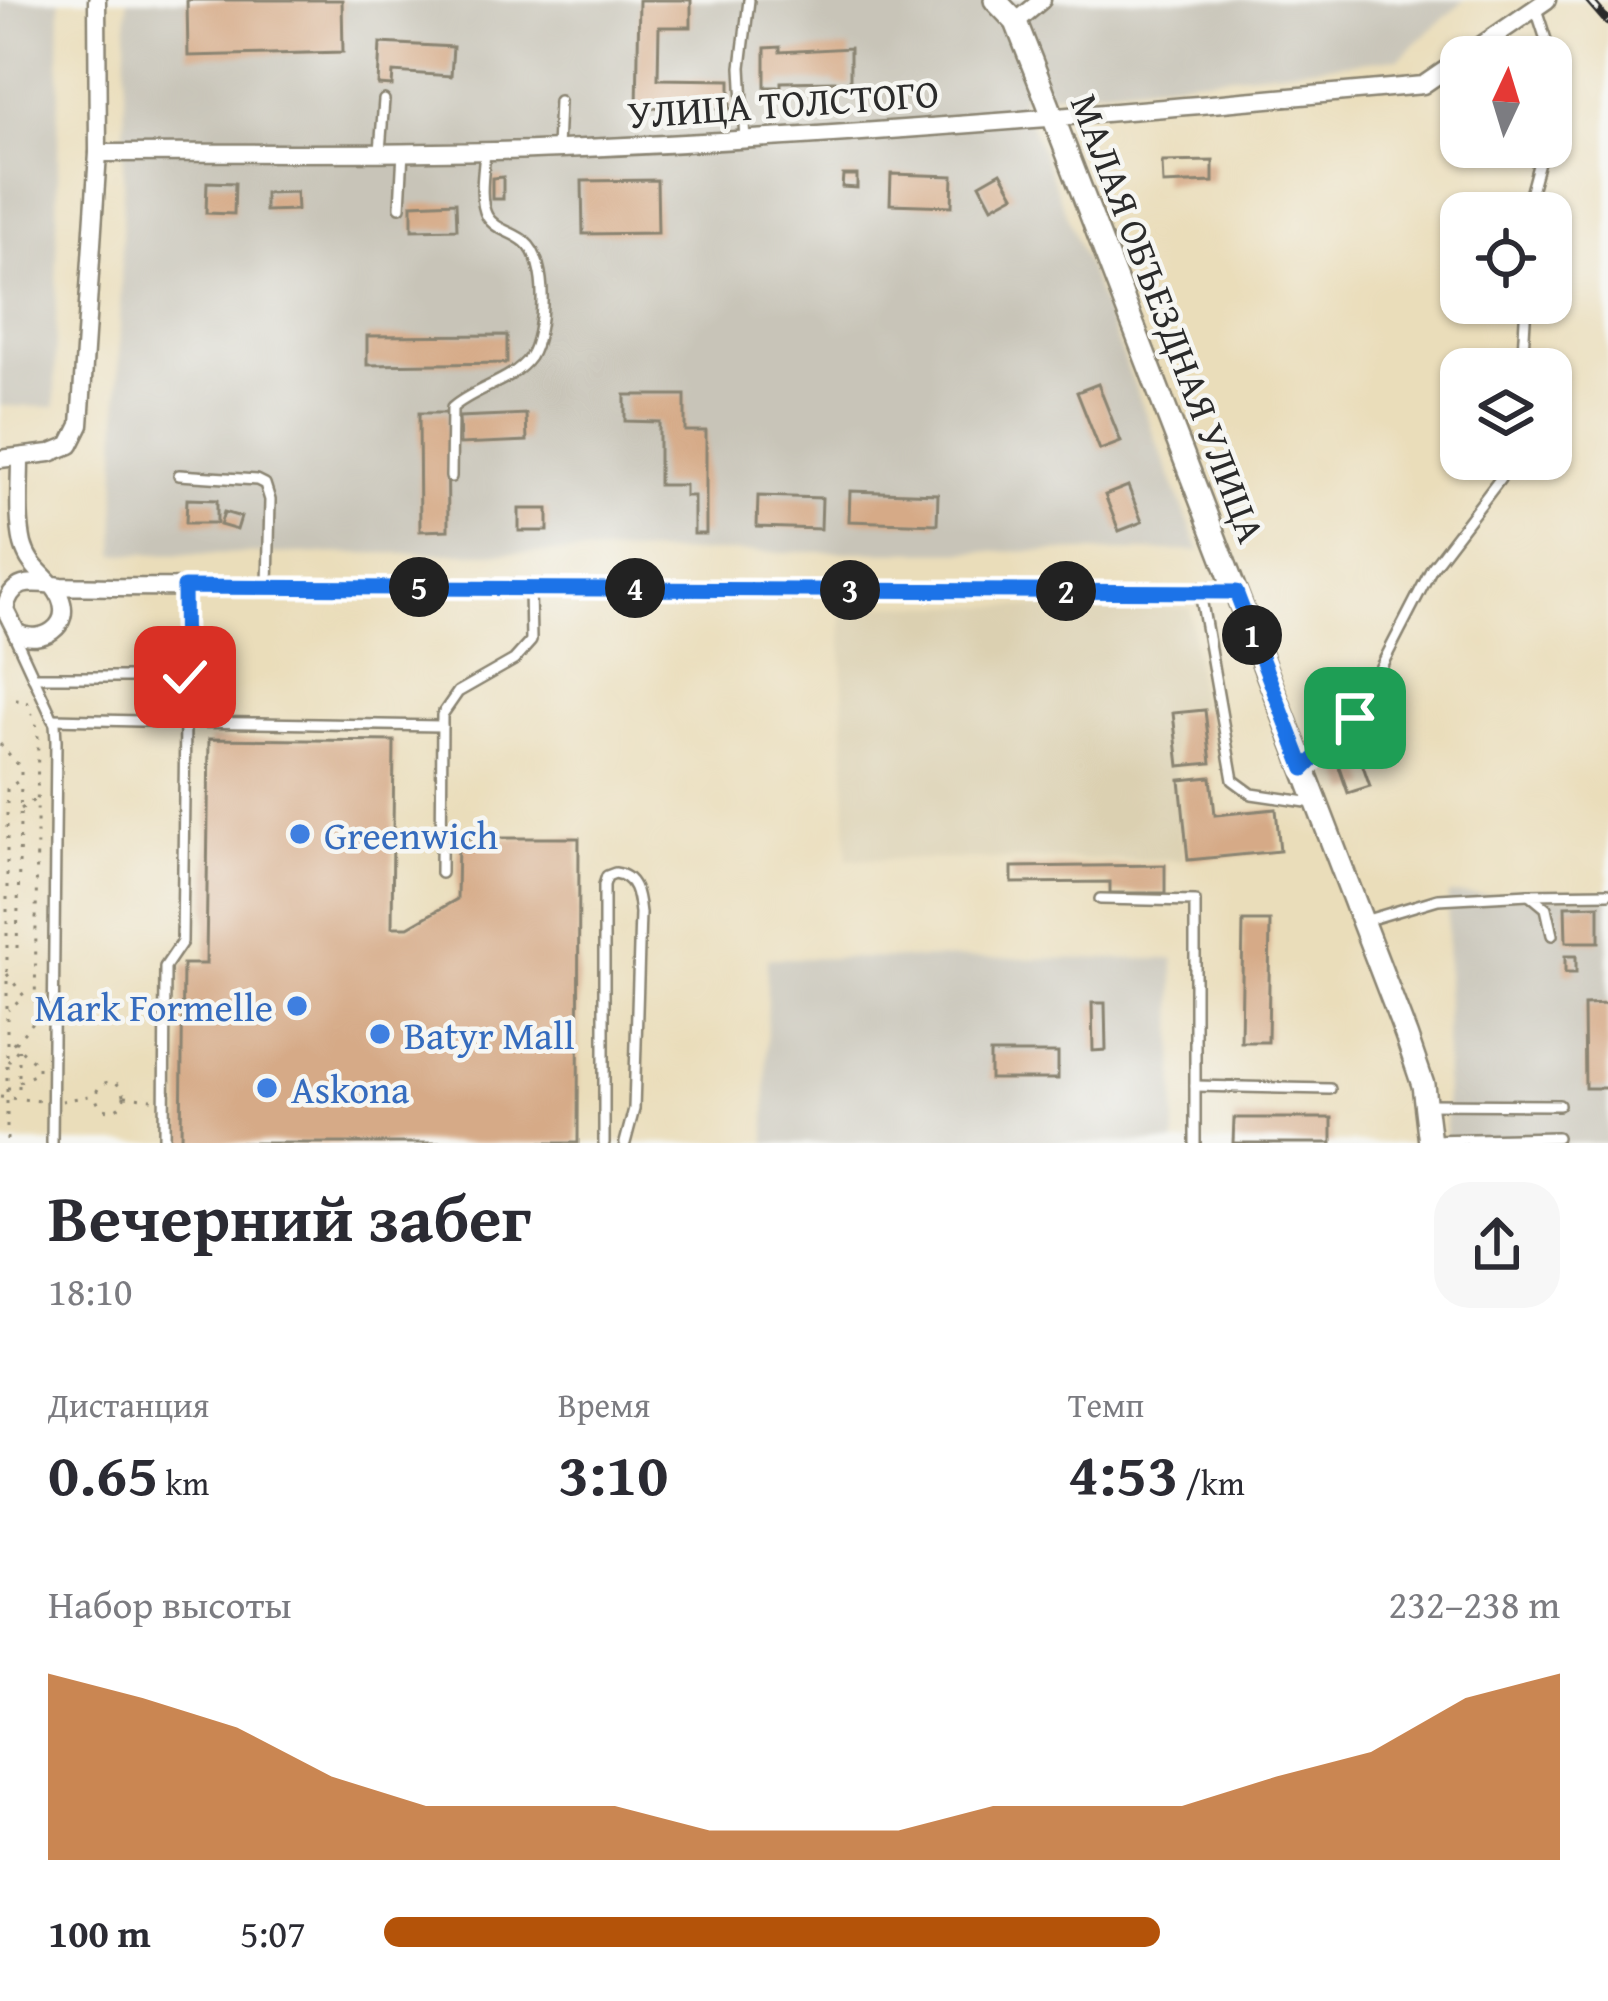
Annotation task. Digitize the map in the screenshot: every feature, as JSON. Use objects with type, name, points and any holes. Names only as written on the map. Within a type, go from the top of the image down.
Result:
[{"type":"street","points":[[0,459],[20,459],[70,445],[80,424],[98,153],[97,0]]},
{"type":"street","name":"МАЛАЯ ОБЪЕЗДНАЯ УЛИЦА","points":[[995,0],[1016,22],[1304,769],[1423,1085],[1430,1142]]},
{"type":"street","points":[[1016,22],[1042,0]]},
{"type":"street","name":"УЛИЦА ТОЛСТОГО","points":[[1494,36],[1541,4]]},
{"type":"street","name":"УЛИЦА ТОЛСТОГО","points":[[98,153],[485,151],[746,141],[1423,85],[1440,73]]},
{"type":"street","points":[[20,459],[24,548],[5,609],[9,624],[17,633],[35,638],[52,632],[80,600],[112,586]]},
{"type":"street","points":[[24,548],[34,569],[60,598],[62,617]]},
{"type":"street","points":[[11,592],[27,582],[184,587],[1236,592]]},
{"type":"lane","points":[[746,141],[741,67],[749,0]]},
{"type":"lane","points":[[1541,4],[1549,36]]},
{"type":"lane","points":[[380,151],[384,100]]},
{"type":"lane","points":[[557,149],[559,101]]},
{"type":"lane","points":[[400,207],[403,151]]},
{"type":"lane","points":[[451,477],[452,408],[529,358],[541,306],[537,254],[484,213],[485,151]]},
{"type":"lane","points":[[178,476],[265,484],[270,500],[268,586]]},
{"type":"lane","points":[[1304,769],[1355,718],[1432,568],[1499,480]]},
{"type":"lane","points":[[164,1143],[165,968],[182,942],[184,587]]},
{"type":"lane","points":[[441,873],[442,715],[458,692],[514,660],[530,640],[530,588]]},
{"type":"lane","points":[[1200,592],[1232,780],[1252,794],[1317,804]]},
{"type":"lane","points":[[9,624],[52,719],[56,741],[52,1143]]},
{"type":"lane","points":[[33,677],[185,677]]},
{"type":"lane","points":[[52,719],[442,726]]},
{"type":"lane","points":[[604,1143],[604,885],[615,872],[630,880],[638,892],[640,913],[634,1109],[625,1143]]},
{"type":"lane","points":[[1362,922],[1438,899],[1608,893]]},
{"type":"lane","points":[[1529,894],[1546,908],[1552,934]]},
{"type":"lane","points":[[1100,899],[1195,901],[1195,1143]]},
{"type":"lane","points":[[1195,1086],[1330,1089]]},
{"type":"lane","points":[[1425,1104],[1559,1105]]},
{"type":"lane","points":[[1430,1142],[1557,1137]]},
{"type":"path","points":[[7,1064],[35,1020],[38,730],[27,701],[16,700]]},
{"type":"path","points":[[0,744],[21,768],[37,771]]},
{"type":"path","points":[[17,948],[21,768]]},
{"type":"path","points":[[7,1143],[3,1097],[7,1088],[7,789],[21,779]]},
{"type":"path","points":[[20,810],[37,798]]},
{"type":"path","points":[[7,858],[19,848]]},
{"type":"path","points":[[6,894],[18,901]]},
{"type":"path","points":[[7,974],[24,996]]},
{"type":"path","points":[[7,1012],[24,996],[35,993]]},
{"type":"path","points":[[7,1034],[38,1065],[38,1072],[19,1082]]},
{"type":"path","points":[[7,1088],[19,1088],[17,1046]]},
{"type":"path","points":[[60,1102],[96,1095],[103,1083],[112,1082],[124,1095]]},
{"type":"path","points":[[96,1095],[101,1107],[109,1110],[118,1107],[124,1095]]},
{"type":"path","points":[[124,1095],[155,1100]]},
{"type":"path","points":[[3,1097],[49,1102]]},
{"type":"shaded area","points":[[0,0],[60,0],[55,407],[0,406]]},
{"type":"shaded area","points":[[127,0],[1465,0],[1399,58],[1020,97],[1200,551],[115,554]]},
{"type":"shaded area","points":[[841,605],[1190,608],[1200,707],[1171,710],[1184,860],[847,859]]},
{"type":"shaded area","points":[[1448,894],[1608,898],[1608,1143],[1445,1143]]},
{"type":"shaded area","points":[[767,958],[1174,959],[1175,1143],[766,1143]]},
{"type":"building","points":[[187,0],[342,0],[343,52],[188,56]]},
{"type":"building","points":[[639,0],[691,0],[691,27],[659,27],[658,79],[730,80],[730,109],[637,108]]},
{"type":"building","points":[[380,43],[453,47],[451,76],[393,72],[392,86],[378,85]]},
{"type":"building","points":[[780,47],[780,52],[850,48],[850,85],[781,82],[781,87],[765,87],[765,48]]},
{"type":"building","points":[[1213,161],[1213,182],[1163,184],[1162,162]]},
{"type":"building","points":[[1001,172],[1014,195],[992,207],[980,184]]},
{"type":"building","points":[[891,174],[953,176],[952,206],[890,204]]},
{"type":"building","points":[[843,175],[857,175],[857,188],[842,187]]},
{"type":"building","points":[[503,177],[503,199],[492,199],[492,178]]},
{"type":"building","points":[[657,180],[658,233],[583,234],[582,181]]},
{"type":"building","points":[[207,182],[235,183],[234,214],[206,213]]},
{"type":"building","points":[[296,192],[297,210],[265,211],[265,193]]},
{"type":"building","points":[[456,202],[457,229],[412,230],[412,204]]},
{"type":"building","points":[[507,335],[507,363],[367,365],[367,336]]},
{"type":"building","points":[[1098,384],[1121,442],[1100,450],[1077,392]]},
{"type":"building","points":[[625,395],[685,395],[685,431],[706,431],[706,534],[694,534],[694,496],[685,496],[685,485],[659,485],[659,422],[625,421]]},
{"type":"building","points":[[419,413],[447,413],[448,530],[420,531]]},
{"type":"building","points":[[526,414],[527,441],[460,444],[459,417]]},
{"type":"building","points":[[1128,486],[1142,522],[1119,531],[1105,495]]},
{"type":"building","points":[[850,491],[938,494],[937,524],[849,521]]},
{"type":"building","points":[[758,496],[822,498],[821,529],[757,527]]},
{"type":"building","points":[[187,499],[217,500],[217,523],[186,523]]},
{"type":"building","points":[[519,509],[548,509],[548,531],[519,531]]},
{"type":"building","points":[[224,512],[241,517],[237,530],[220,525]]},
{"type":"building","points":[[1205,710],[1211,763],[1179,766],[1173,713]]},
{"type":"building","name":"Batyr Mall","points":[[209,739],[394,741],[392,927],[408,927],[457,899],[458,838],[579,838],[578,1143],[181,1143],[183,964],[206,964]]},
{"type":"building","points":[[1360,757],[1370,786],[1348,793],[1338,764]]},
{"type":"building","points":[[1211,777],[1215,815],[1276,809],[1280,851],[1188,860],[1180,780]]},
{"type":"building","points":[[1165,865],[1165,893],[1110,893],[1110,882],[1012,883],[1012,867]]},
{"type":"building","points":[[1599,905],[1599,942],[1566,942],[1565,906]]},
{"type":"building","points":[[1243,921],[1270,921],[1268,1042],[1241,1042]]},
{"type":"building","points":[[1565,956],[1576,956],[1576,973],[1565,973]]},
{"type":"building","points":[[1092,1003],[1105,1003],[1106,1050],[1093,1051]]},
{"type":"building","points":[[1608,1004],[1608,1088],[1585,1088],[1584,1005]]},
{"type":"building","points":[[990,1053],[1058,1053],[1058,1079],[990,1079]]},
{"type":"building","points":[[1234,1118],[1332,1118],[1332,1143],[1233,1143]]},
{"type":"railway","points":[[1589,0],[1608,22]]},
{"type":"place","name":"Greenwich","points":[[300,834]]},
{"type":"place","name":"Mark Formelle","points":[[297,1006]]},
{"type":"place","name":"Batyr Mall","points":[[380,1034]]},
{"type":"place","name":"Askona","points":[[267,1088]]},
{"type":"route","points":[[185,677],[184,587],[1236,592],[1304,769],[1355,718]]}]
